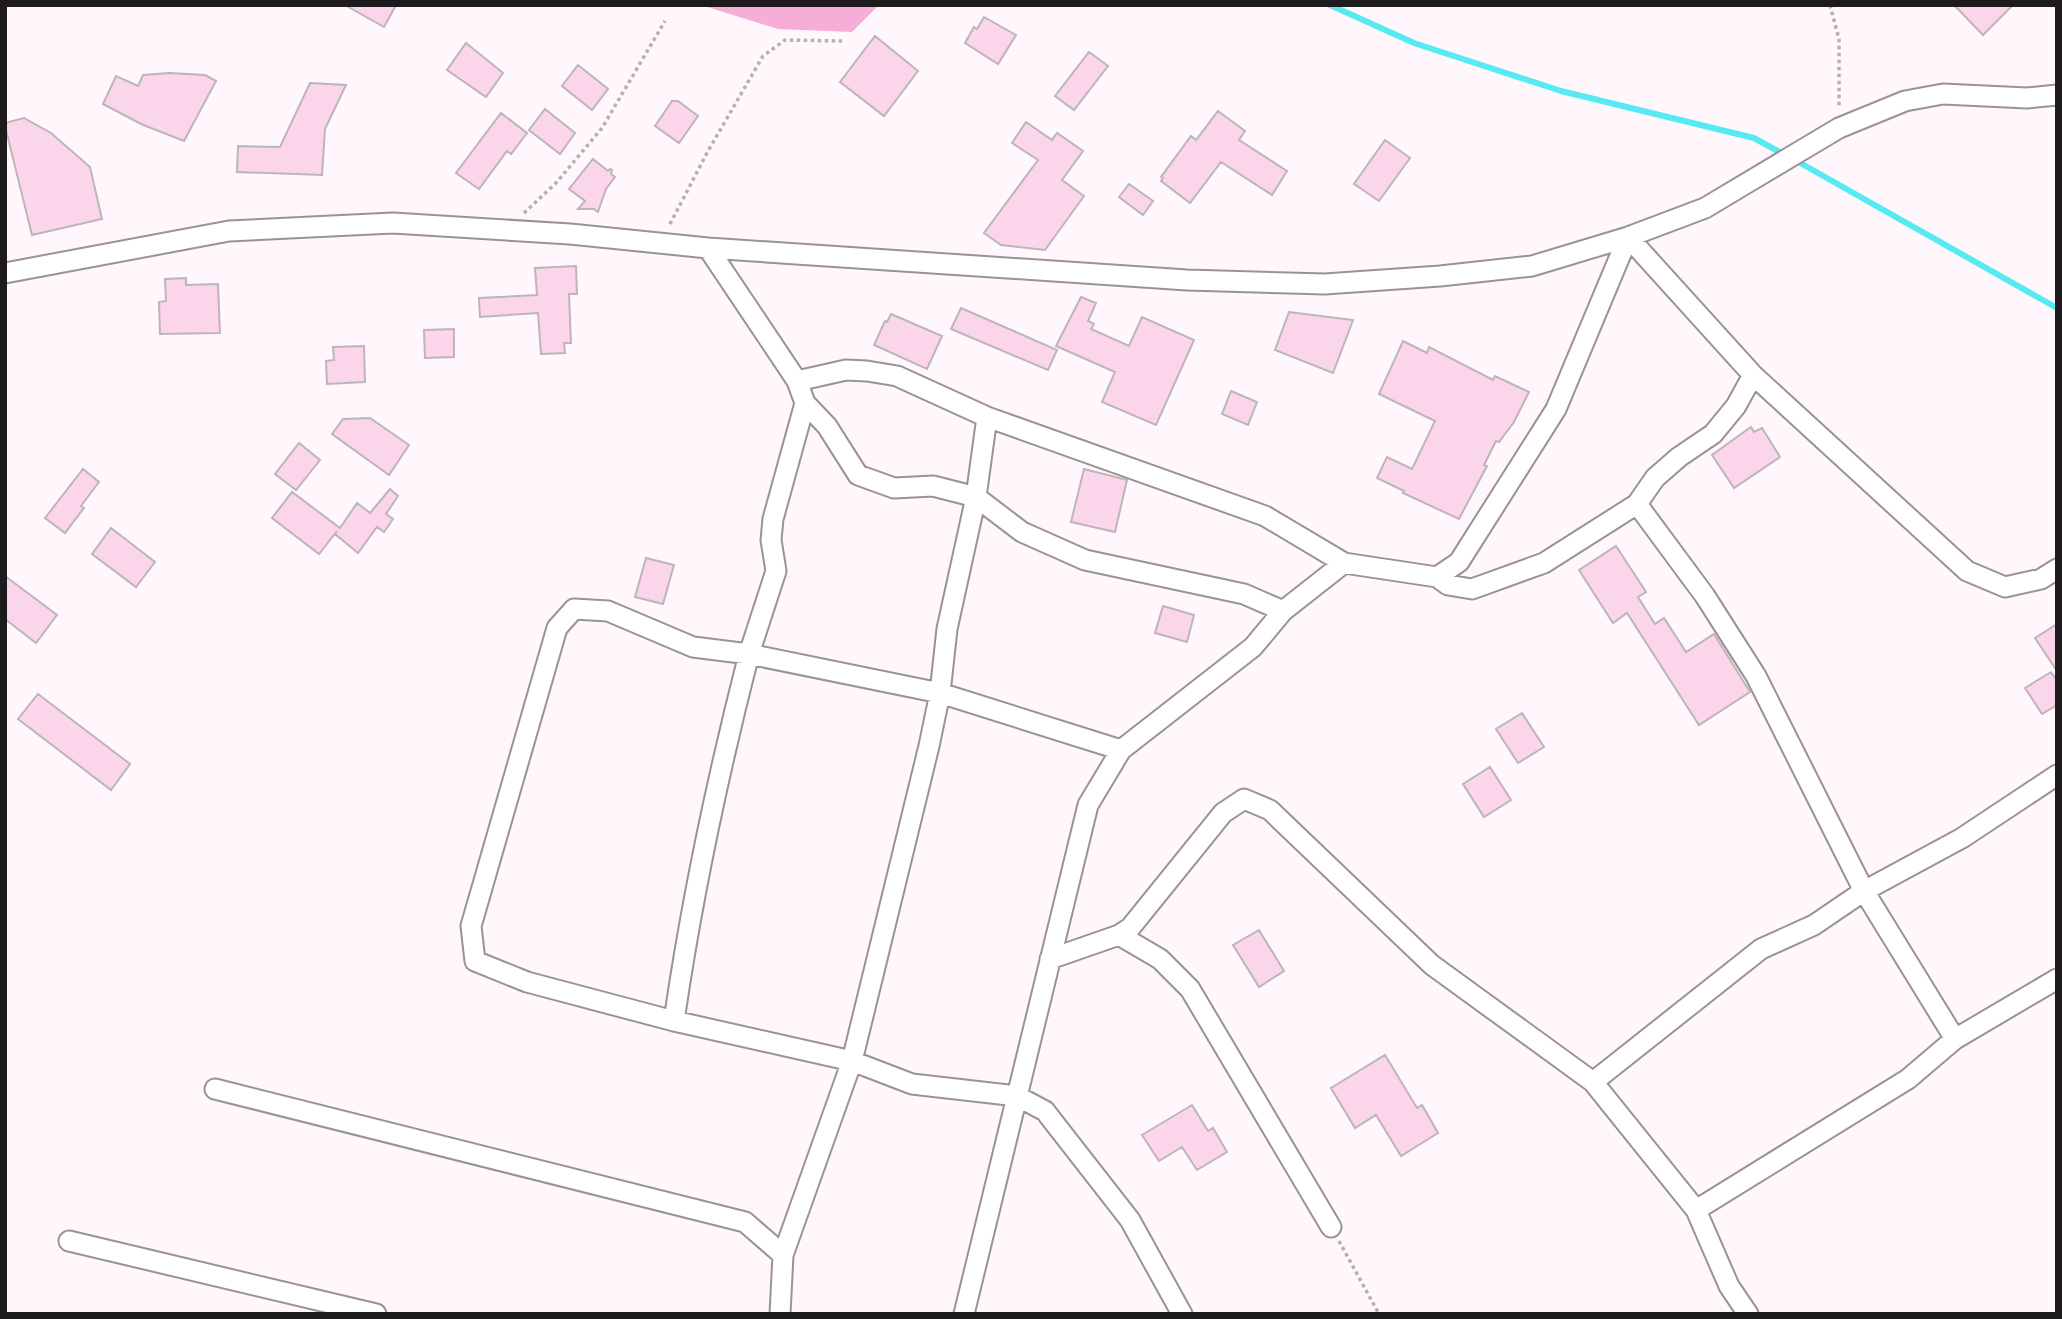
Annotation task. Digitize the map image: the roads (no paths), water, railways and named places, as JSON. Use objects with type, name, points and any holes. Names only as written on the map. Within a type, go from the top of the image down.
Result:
[{"type":"street","points":[[5,273],[229,231],[393,223],[661,242],[708,248],[1187,280],[1325,284],[1440,276],[1532,265],[1628,237],[1705,208],[1839,128],[1905,102],[1943,94],[2027,98],[2057,95]]},
{"type":"street","points":[[1628,237],[1752,375],[1968,571],[2005,587],[2041,579],[2057,569]]},
{"type":"street","points":[[1437,577],[1459,562],[1556,409],[1628,237]]},
{"type":"street","points":[[708,248],[797,381],[806,403],[827,426],[858,475],[894,488],[933,486],[976,497],[1022,531],[1085,560],[1244,594],[1283,611]]},
{"type":"street","points":[[797,381],[846,370],[867,370],[897,376],[987,417],[1265,516],[1344,563],[1437,577],[1448,585],[1472,589],[1544,563],[1637,504],[1655,478],[1679,457],[1713,435],[1736,406],[1752,375]]},
{"type":"street","points":[[674,1021],[687,931],[729,732],[749,654],[776,571],[771,540],[773,519],[806,403]]},
{"type":"street","points":[[780,1314],[783,1255],[852,1060],[940,694],[947,629],[976,497],[987,417]]},
{"type":"street","points":[[1637,504],[1705,596],[1756,676],[1864,891],[1955,1039]]},
{"type":"street","points":[[964,1314],[1088,805],[1121,750],[1253,647],[1283,611],[1344,563]]},
{"type":"street","points":[[1121,750],[940,694],[749,654],[693,647],[608,611],[573,610],[558,628],[471,926],[475,961],[527,982],[674,1021],[852,1060],[912,1084],[1017,1096],[1045,1111],[1129,1220],[1182,1314]]},
{"type":"street","points":[[1593,1082],[1761,949],[1814,925],[1864,891],[1962,838],[2057,775]]},
{"type":"street","points":[[1050,959],[1119,935],[1130,928],[1223,813],[1244,799],[1270,810],[1432,965],[1593,1082],[1696,1210],[1729,1286],[1748,1314]]},
{"type":"street","points":[[1119,935],[1160,959],[1190,989],[1331,1227]]},
{"type":"street","points":[[1696,1210],[1908,1079],[1955,1039],[2057,979]]},
{"type":"street","points":[[215,1089],[745,1222],[783,1255]]},
{"type":"street","points":[[69,1241],[376,1314]]},
{"type":"waterway","points":[[1330,5],[1414,43],[1561,91],[1754,138],[1785,155]]},
{"type":"waterway","points":[[1795,160],[2057,308]]}]
